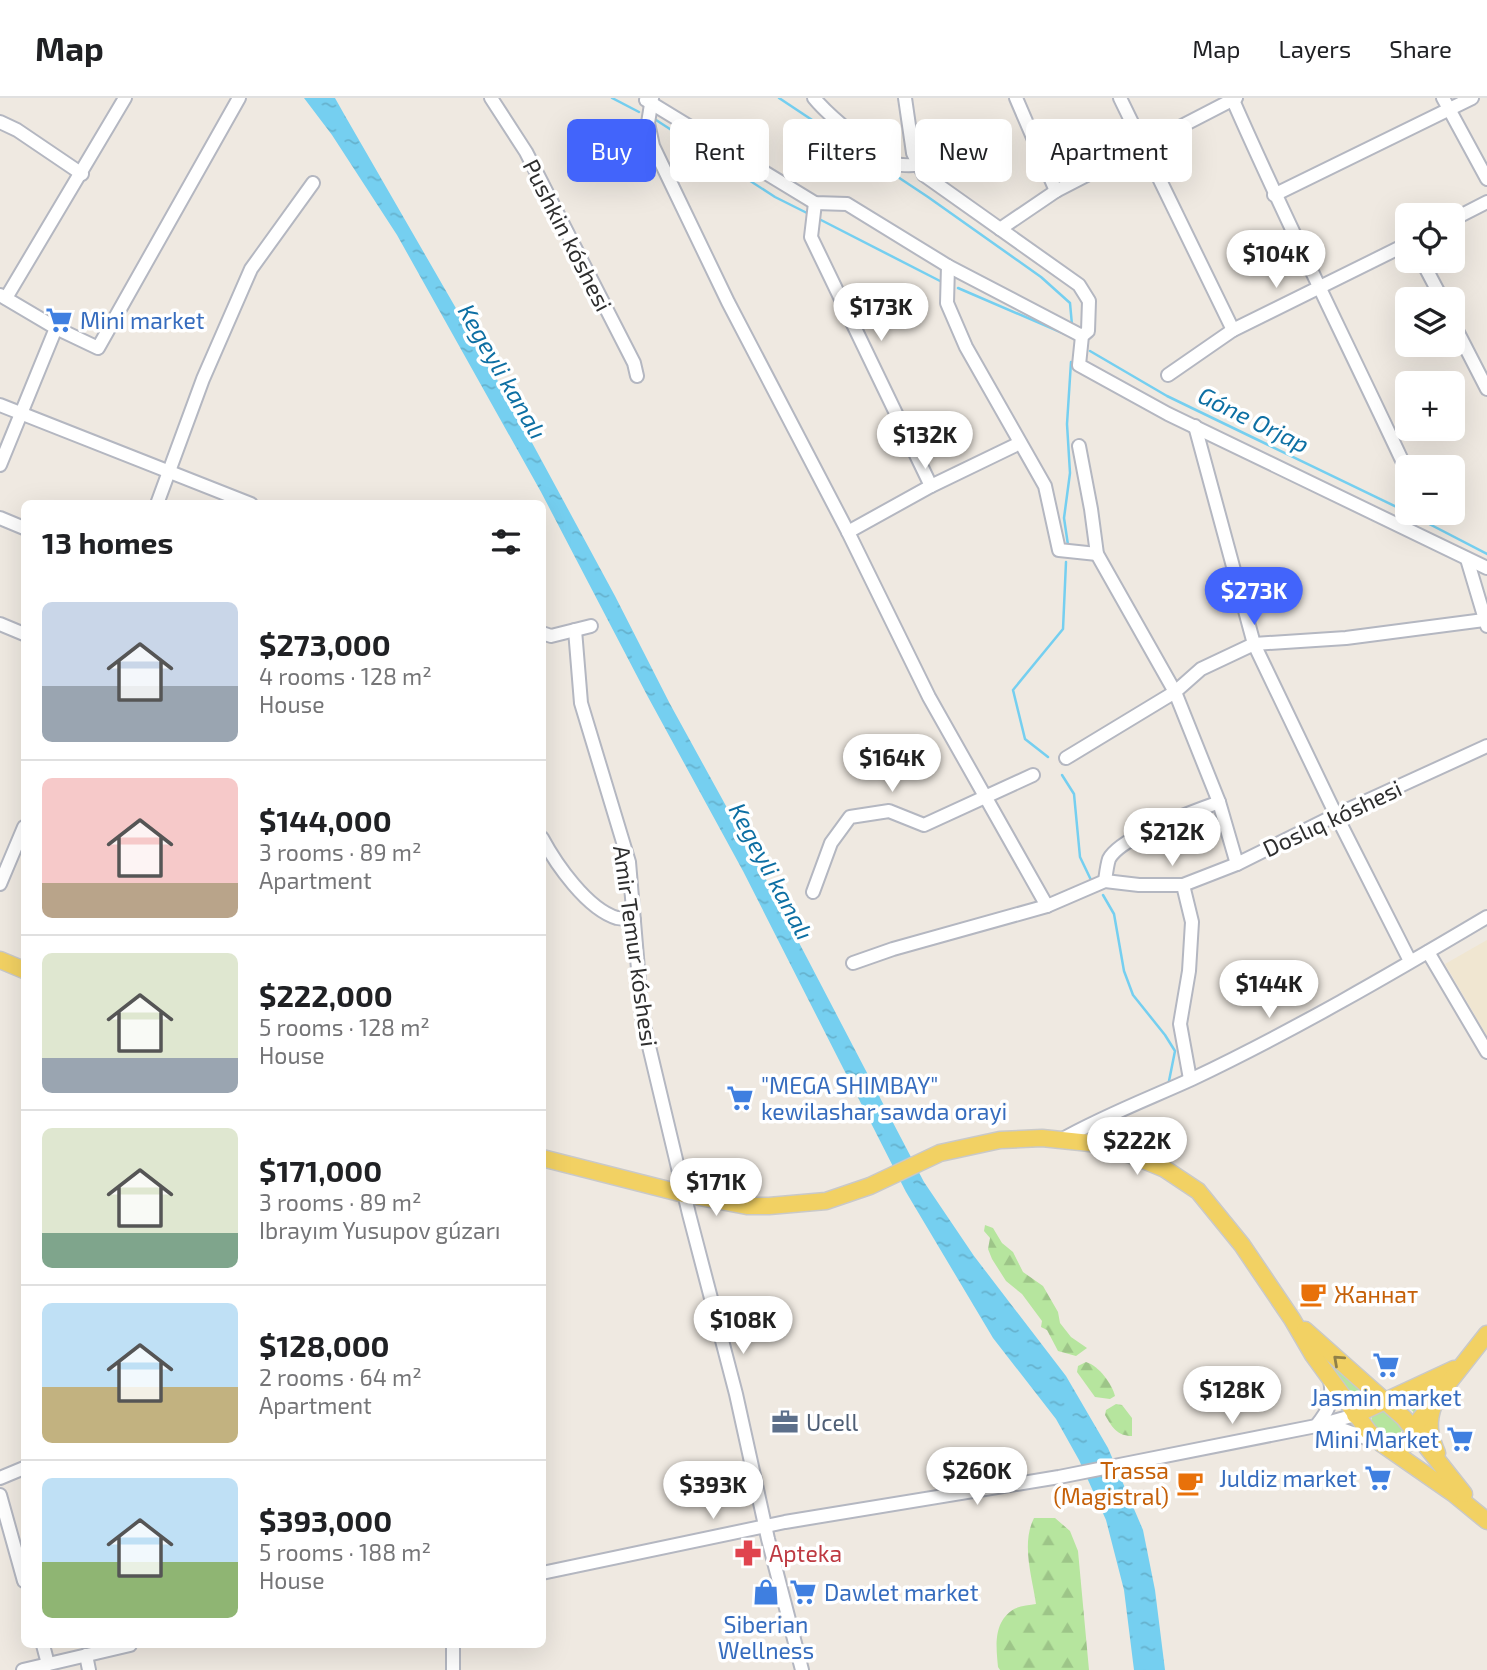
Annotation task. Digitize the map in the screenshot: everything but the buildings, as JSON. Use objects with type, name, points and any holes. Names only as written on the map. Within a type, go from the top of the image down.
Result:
[{"type":"main road","points":[[0,960],[21,969]]},
{"type":"main road","points":[[546,1159],[684,1194],[747,1206],[826,1201],[886,1179],[925,1158],[1000,1140],[1090,1143],[1131,1155],[1165,1169],[1198,1191],[1231,1231],[1355,1415],[1387,1447],[1487,1520]]},
{"type":"main road","points":[[1292,1319],[1413,1428],[1487,1520]]},
{"type":"main road","points":[[1387,1447],[1401,1448],[1408,1444],[1413,1428],[1438,1393],[1487,1334]]},
{"type":"main road","points":[[1355,1415],[1460,1366]]},
{"type":"main road","points":[[1438,1393],[1429,1425],[1431,1439],[1443,1468]]},
{"type":"street","points":[[125,98],[82,174],[3,297],[56,328],[98,348],[239,98]]},
{"type":"street","name":"Pushkin kóshesi","points":[[491,98],[526,152],[634,363],[637,376]]},
{"type":"street","points":[[814,98],[822,108],[898,164],[915,165]]},
{"type":"street","points":[[905,98],[915,157]]},
{"type":"street","points":[[1016,98],[1056,191]]},
{"type":"street","points":[[1120,98],[1130,119]]},
{"type":"street","points":[[1274,195],[1446,104],[1472,98]]},
{"type":"street","points":[[1192,120],[1233,99],[1274,195],[1321,287],[1400,455]]},
{"type":"street","points":[[1047,906],[929,697],[848,532],[728,302],[653,146],[648,123],[649,100],[815,203],[847,204],[948,266],[1082,337]]},
{"type":"street","points":[[1446,104],[1487,179]]},
{"type":"street","points":[[0,122],[17,130],[82,174]]},
{"type":"street","points":[[934,182],[1079,285],[1089,301],[1088,331],[1082,337],[1079,365],[1195,426],[1487,568]]},
{"type":"street","points":[[1000,229],[1073,182]]},
{"type":"street","points":[[1161,182],[1233,330]]},
{"type":"street","points":[[158,500],[203,379],[251,269],[313,183]]},
{"type":"street","points":[[1465,213],[1487,202]]},
{"type":"street","points":[[815,203],[811,237],[931,486]]},
{"type":"street","points":[[1168,375],[1233,330],[1395,250]]},
{"type":"street","points":[[948,266],[947,303],[966,347],[1045,486],[1059,550],[1097,554]]},
{"type":"street","points":[[0,465],[56,328]]},
{"type":"street","points":[[1465,346],[1487,389]]},
{"type":"street","points":[[0,405],[240,500]]},
{"type":"street","points":[[1195,426],[1254,644],[1410,961]]},
{"type":"street","points":[[848,532],[931,486],[1020,443]]},
{"type":"street","points":[[1079,446],[1097,554],[1175,692],[1219,802],[1237,864]]},
{"type":"street","points":[[0,518],[21,527]]},
{"type":"street","points":[[1066,758],[1175,692],[1201,669],[1254,644],[1346,638],[1485,623],[1467,559]]},
{"type":"street","points":[[0,624],[21,633]]},
{"type":"street","points":[[546,634],[551,636],[591,626]]},
{"type":"street","name":"Amir Temur kóshesi","points":[[575,630],[581,703],[629,862],[642,1017],[802,1670]]},
{"type":"street","name":"Doslıq kóshesi","points":[[853,963],[893,949],[1047,906],[1105,881],[1139,885],[1183,885],[1237,864],[1487,746]]},
{"type":"street","points":[[813,892],[831,843],[850,817],[889,811],[924,825],[1032,775]]},
{"type":"street","points":[[1105,881],[1110,859],[1124,845],[1154,828],[1219,802]]},
{"type":"street","points":[[0,884],[21,834]]},
{"type":"street","points":[[546,846],[585,897],[615,917],[634,920]]},
{"type":"street","points":[[1183,885],[1192,922],[1189,971],[1180,1024],[1190,1079]]},
{"type":"street","points":[[1061,1140],[1190,1079],[1428,952],[1487,917]]},
{"type":"street","points":[[1428,952],[1487,1052]]},
{"type":"street","points":[[1316,1426],[1332,1403],[1330,1379]]},
{"type":"street","points":[[546,1572],[765,1527],[1059,1477],[1316,1426],[1355,1415]]},
{"type":"street","points":[[1316,1426],[1340,1429],[1387,1447]]},
{"type":"street","points":[[0,1478],[21,1469]]},
{"type":"street","points":[[0,1495],[21,1570]]},
{"type":"street","points":[[44,1648],[48,1664]]},
{"type":"street","points":[[23,1670],[117,1648]]},
{"type":"street","points":[[453,1648],[453,1670]]},
{"type":"street","points":[[86,1655],[89,1670]]},
{"type":"shaded area","points":[[1487,940],[1487,1036],[1445,964]]},
{"type":"green space","points":[[985,1225],[993,1228],[1002,1243],[1013,1252],[1023,1272],[1043,1286],[1058,1312],[1060,1323],[1071,1337],[1087,1348],[1076,1356],[1058,1351],[1047,1330],[1041,1327],[1042,1321],[1022,1294],[1006,1281],[992,1259],[988,1249],[990,1238],[984,1231]]},
{"type":"green space","points":[[1317,1353],[1367,1396],[1352,1405]]},
{"type":"green space","points":[[1086,1362],[1096,1367],[1104,1376],[1115,1396],[1110,1399],[1095,1397],[1077,1372],[1078,1366]]},
{"type":"green space","points":[[1438,1383],[1416,1414],[1401,1401]]},
{"type":"green space","points":[[1116,1404],[1122,1405],[1132,1418],[1132,1436],[1119,1433],[1105,1415],[1106,1410]]},
{"type":"green space","points":[[1384,1409],[1401,1424],[1402,1430],[1397,1440],[1388,1440],[1371,1426],[1372,1413]]},
{"type":"green space","points":[[1034,1518],[1055,1518],[1070,1531],[1078,1551],[1089,1670],[1000,1670],[998,1667],[997,1635],[1002,1621],[1014,1609],[1036,1604],[1028,1549]]},
{"type":"water","points":[[304,98],[335,98],[510,402],[759,866],[924,1182],[974,1256],[1066,1376],[1108,1448],[1143,1530],[1155,1590],[1165,1670],[1134,1670],[1124,1590],[1106,1520],[1079,1460],[1056,1419],[993,1338],[906,1192],[743,871],[648,697],[546,500],[397,235],[332,135]]},
{"type":"waterway","name":"Góne Orjap","points":[[612,98],[639,112]]},
{"type":"waterway","points":[[779,98],[928,197],[1041,277],[1070,303],[1072,325]]},
{"type":"waterway","name":"Góne Orjap","points":[[656,120],[775,197],[807,213]]},
{"type":"waterway","name":"Góne Orjap","points":[[821,220],[942,282]]},
{"type":"waterway","name":"Góne Orjap","points":[[958,288],[1065,334]]},
{"type":"waterway","name":"Góne Orjap","points":[[1090,351],[1167,396],[1395,506]]},
{"type":"waterway","points":[[1068,545],[1064,518],[1070,473],[1067,424],[1071,362]]},
{"type":"waterway","name":"Góne Orjap","points":[[1431,525],[1487,554]]},
{"type":"waterway","points":[[1048,757],[1025,739],[1013,690],[1063,629],[1066,562]]},
{"type":"waterway","points":[[1062,775],[1074,794],[1080,857],[1091,880]]},
{"type":"waterway","points":[[1103,895],[1114,914],[1124,971],[1133,995],[1175,1051],[1169,1081]]},
{"type":"place","name":"Mini market","points":[[59,320]]},
{"type":"place","name":"\"MEGA SHIMBAY\" kewilashar sawda orayi","points":[[740,1098]]},
{"type":"place","name":"Жаннат","points":[[1313,1294]]},
{"type":"place","name":"Jasmin market","points":[[1386,1365]]},
{"type":"place","name":"Ucell","points":[[785,1422]]},
{"type":"place","name":"Mini Market","points":[[1460,1439]]},
{"type":"place","name":"Juldiz market","points":[[1378,1478]]},
{"type":"place","name":"Trassa (Magistral)","points":[[1190,1483]]},
{"type":"place","name":"Apteka","points":[[748,1553]]},
{"type":"place","name":"Siberian Wellness","points":[[766,1592]]},
{"type":"place","name":"Dawlet market","points":[[803,1592]]},
{"type":"water label","name":"Kegeyli kanalı","points":[[503,371]]},
{"type":"water label","name":"Kegeyli kanalı","points":[[772,871]]}]
